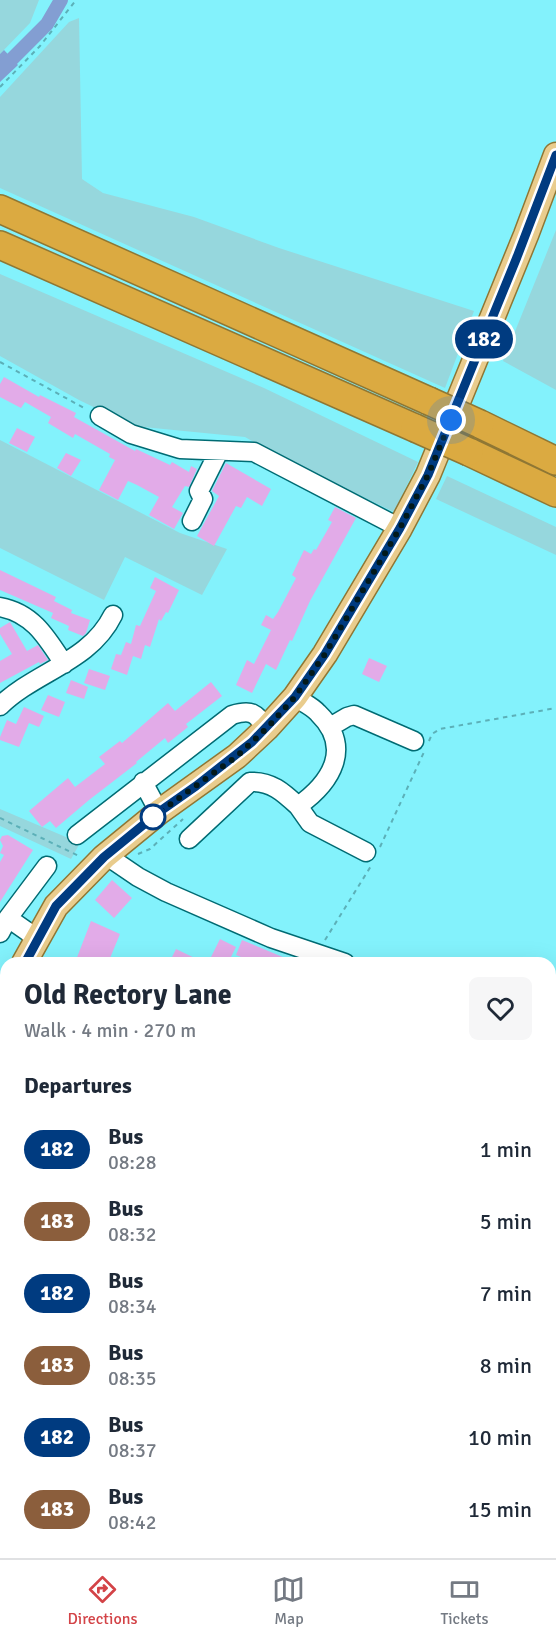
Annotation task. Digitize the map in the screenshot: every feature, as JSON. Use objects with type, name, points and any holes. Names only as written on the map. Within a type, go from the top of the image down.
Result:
[{"type":"highway","points":[[0,209],[480,424],[556,461]]},
{"type":"highway","points":[[0,245],[469,452],[556,493]]},
{"type":"main road","points":[[28,957],[56,906],[97,864],[159,812],[237,756],[295,697],[325,654],[400,528],[428,475],[522,246],[556,155]]},
{"type":"street","points":[[107,425],[180,449],[254,452],[400,528]]},
{"type":"street","points":[[192,521],[203,499],[199,491],[219,451]]},
{"type":"street","points":[[0,607],[24,615],[41,629],[64,664]]},
{"type":"street","points":[[0,706],[28,684],[64,664],[105,631],[113,615]]},
{"type":"street","points":[[295,697],[317,711],[334,732],[337,751],[333,770],[309,798],[298,806]]},
{"type":"street","points":[[77,835],[232,715],[245,711],[256,714],[267,728]]},
{"type":"street","points":[[330,727],[354,715],[422,745]]},
{"type":"street","points":[[143,782],[159,812]]},
{"type":"street","points":[[189,839],[250,782],[260,782],[276,788],[298,806],[310,823],[373,853]]},
{"type":"street","points":[[97,864],[113,860],[138,878],[166,892],[271,938],[326,957]]},
{"type":"street","points":[[38,939],[4,926],[47,866]]},
{"type":"path","points":[[0,87],[40,46],[76,0]]},
{"type":"path","points":[[0,362],[107,425]]},
{"type":"path","points":[[307,951],[323,943],[373,853],[422,745],[432,734],[440,729],[556,708]]},
{"type":"path","points":[[0,818],[97,864]]},
{"type":"shaded area","points":[[0,0],[39,0],[30,23],[0,54]]},
{"type":"shaded area","points":[[79,18],[82,179],[103,193],[194,217],[279,248],[474,311],[445,388],[0,188],[0,97],[69,22]]},
{"type":"shaded area","points":[[4,50],[18,65],[0,82],[0,54]]},
{"type":"shaded area","points":[[556,230],[556,390],[503,361]]},
{"type":"shaded area","points":[[0,274],[264,388],[418,462],[394,512],[280,457],[245,437],[133,426],[79,400],[0,356]]},
{"type":"shaded area","points":[[0,440],[180,533],[227,549],[202,595],[125,557],[104,600],[0,548]]},
{"type":"shaded area","points":[[447,476],[556,527],[556,555],[436,499]]},
{"type":"shaded area","points":[[0,809],[80,843],[71,859],[0,826]]},
{"type":"building","points":[[4,377],[39,397],[40,395],[76,413],[74,417],[135,451],[136,449],[170,465],[172,462],[189,472],[191,466],[197,469],[189,487],[185,486],[172,507],[183,513],[174,529],[149,515],[159,497],[137,485],[128,481],[118,500],[99,490],[115,460],[109,457],[110,454],[75,434],[73,438],[48,423],[51,417],[25,402],[21,408],[0,397],[0,384]]},
{"type":"building","points":[[17,428],[35,437],[27,452],[9,443]]},
{"type":"building","points":[[66,453],[81,460],[71,476],[57,468]]},
{"type":"building","points":[[226,463],[271,489],[262,506],[247,497],[241,508],[236,506],[214,546],[197,536],[219,496],[212,491]]},
{"type":"building","points":[[335,507],[356,518],[310,601],[276,670],[266,664],[252,693],[236,685],[247,660],[254,664],[271,630],[261,625],[266,615],[273,619],[278,612],[296,578],[292,575],[304,550],[311,554],[314,549],[316,550],[332,522],[328,520]]},
{"type":"building","points":[[0,570],[56,597],[54,601],[72,610],[71,613],[90,620],[86,633],[83,636],[68,630],[69,626],[51,618],[53,613],[0,590]]},
{"type":"building","points":[[155,577],[179,590],[168,613],[166,612],[161,621],[159,619],[150,647],[145,645],[141,659],[133,656],[127,675],[111,669],[116,654],[121,655],[126,642],[131,644],[136,625],[140,626],[156,591],[150,588]]},
{"type":"building","points":[[10,622],[27,651],[38,645],[48,660],[40,664],[39,662],[0,683],[0,661],[12,654],[0,634],[0,628]]},
{"type":"building","points":[[369,658],[387,666],[379,682],[362,674]]},
{"type":"building","points":[[89,669],[110,676],[105,690],[84,683]]},
{"type":"building","points":[[71,680],[88,687],[84,699],[66,693]]},
{"type":"building","points":[[211,682],[222,696],[186,724],[188,727],[168,743],[165,738],[56,828],[50,821],[42,827],[29,811],[68,778],[75,787],[105,764],[99,757],[120,741],[122,743],[168,703],[175,711]]},
{"type":"building","points":[[48,695],[65,702],[59,717],[41,710]]},
{"type":"building","points":[[24,707],[44,716],[39,727],[29,723],[19,747],[0,740],[7,720],[16,724]]},
{"type":"building","points":[[8,835],[33,850],[0,902],[0,862],[4,855],[0,853],[3,846],[0,840],[2,836]]},
{"type":"building","points":[[112,880],[132,898],[114,918],[95,900]]},
{"type":"building","points":[[91,921],[120,934],[110,957],[77,957]]},
{"type":"building","points":[[220,939],[236,947],[231,957],[211,957]]},
{"type":"building","points":[[242,940],[283,957],[241,957],[236,955]]},
{"type":"building","points":[[176,949],[193,957],[172,957]]},
{"type":"waterway","points":[[0,71],[47,24],[61,0]]},
{"type":"bus line","name":"182","points":[[28,957],[56,906],[104,857],[159,812],[237,756],[267,728],[295,697],[325,654],[359,600],[428,475],[556,155]]},
{"type":"route","points":[[153,817],[237,756],[295,697],[359,600],[400,528],[428,475],[451,420]]}]
